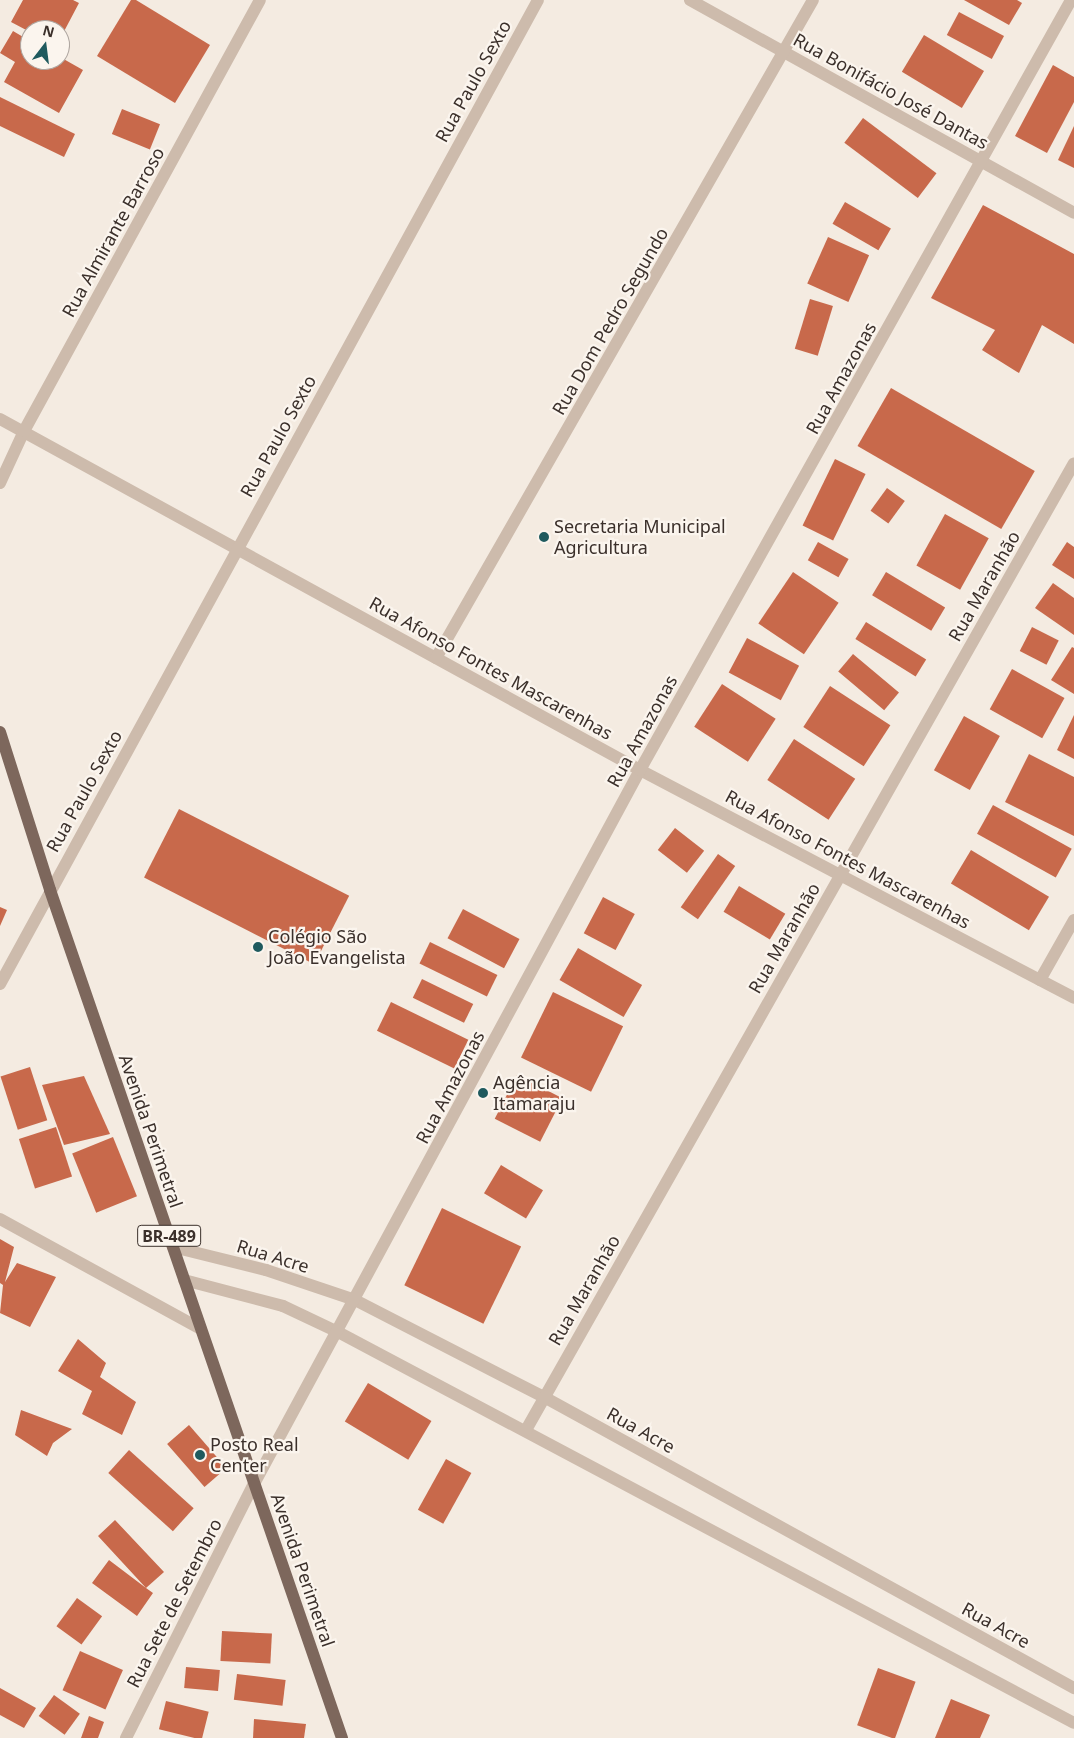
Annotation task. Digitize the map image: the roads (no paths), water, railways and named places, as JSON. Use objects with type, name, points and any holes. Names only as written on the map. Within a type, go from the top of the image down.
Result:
[{"type":"main road","name":"Avenida Perimetral","points":[[0,732],[50,890],[342,1738]]},
{"type":"street","name":"Rua Almirante Barroso","points":[[0,483],[24,431],[260,0]]},
{"type":"street","name":"Rua Paulo Sexto","points":[[0,984],[236,549],[538,0]]},
{"type":"street","name":"Rua Bonifácio José Dantas","points":[[690,0],[1074,213]]},
{"type":"street","name":"Rua Dom Pedro Segundo","points":[[436,658],[785,52],[813,0]]},
{"type":"street","name":"Rua Amazonas","points":[[254,1484],[338,1332],[640,770],[982,163],[1070,0]]},
{"type":"street","name":"Rua Afonso Fontes Mascarenhas","points":[[0,419],[640,770],[1074,998]]},
{"type":"street","name":"Rua Maranhão","points":[[526,1430],[1074,463]]},
{"type":"street","points":[[1040,980],[1074,920]]},
{"type":"street","points":[[0,1219],[201,1329]]},
{"type":"street","name":"Rua Acre","points":[[173,1247],[266,1270],[355,1300],[544,1397],[1074,1688]]},
{"type":"street","points":[[184,1280],[283,1306],[338,1332],[526,1430],[1074,1723]]},
{"type":"street","name":"Rua Sete de Setembro","points":[[126,1738],[254,1484]]},
{"type":"place","name":"Secretaria Municipal Agricultura","points":[[544,537]]},
{"type":"place","name":"Colégio São João Evangelista","points":[[258,947]]},
{"type":"place","name":"Agência Itamaraju","points":[[483,1093]]},
{"type":"place","name":"Posto Real Center","points":[[200,1455]]}]
